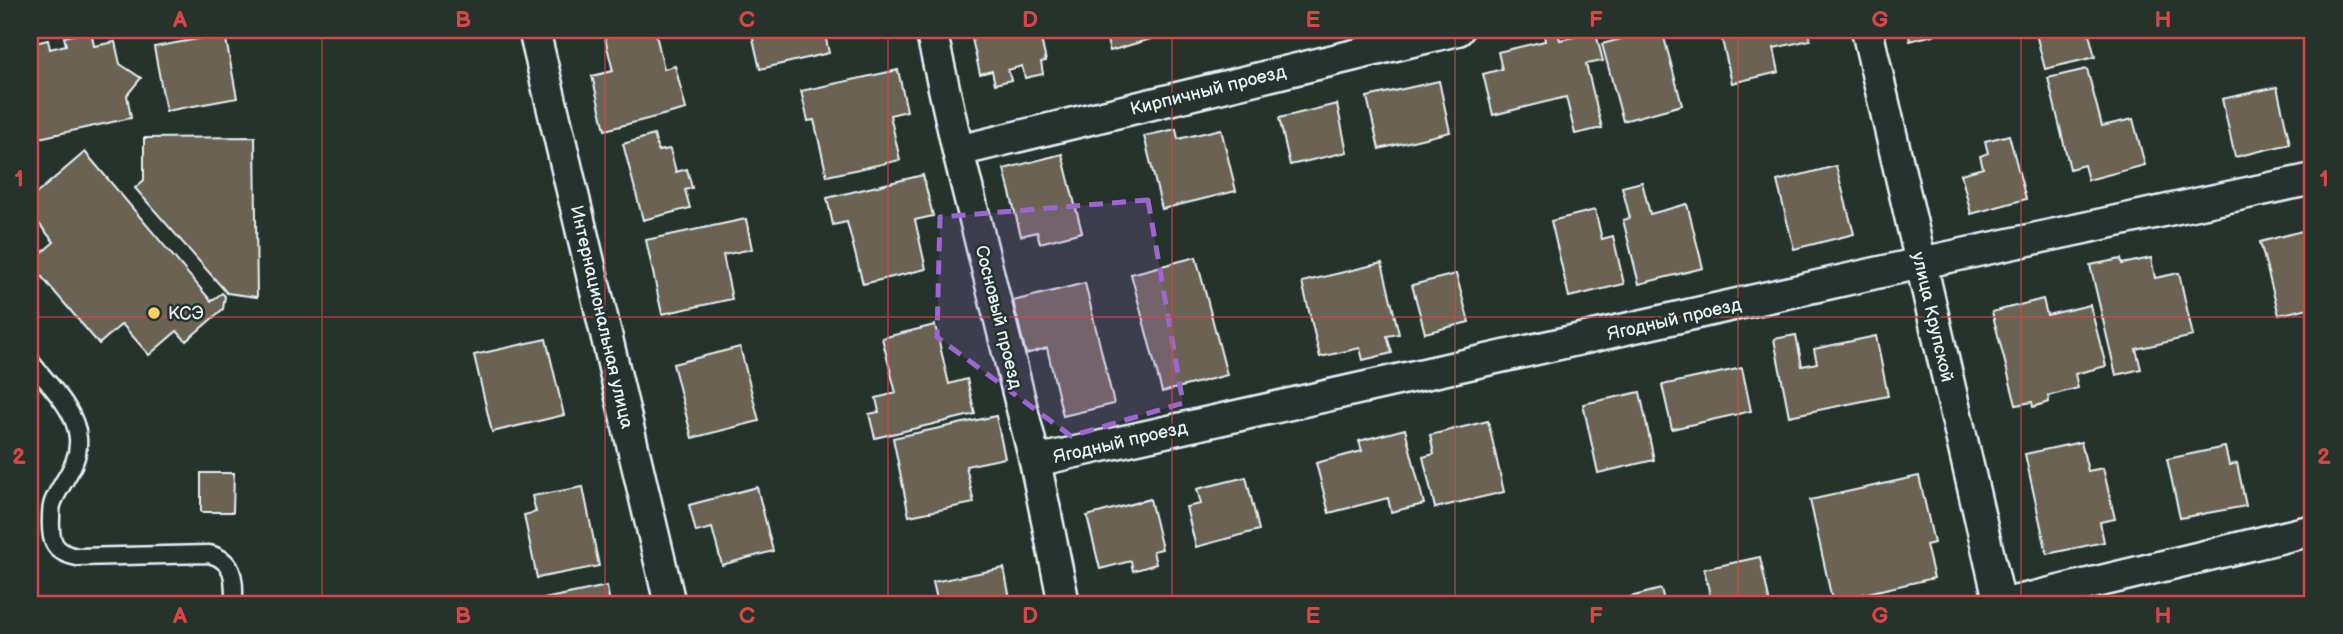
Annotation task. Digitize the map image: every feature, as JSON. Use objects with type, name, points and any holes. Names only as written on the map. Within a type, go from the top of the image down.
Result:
[{"type":"street","name":"Интернациональная улица","points":[[534,30],[670,604]]},
{"type":"street","name":"Сосновый проезд","points":[[931,30],[958,151],[1035,461],[1065,604]]},
{"type":"street","name":"Кирпичный проезд","points":[[958,151],[1458,30]]},
{"type":"street","name":"улица Крупской","points":[[1867,30],[2000,604]]},
{"type":"street","name":"Ягодный проезд","points":[[1035,461],[1921,263],[2313,179]]},
{"type":"street","points":[[2005,604],[2313,530]]},
{"type":"lane","points":[[30,361],[69,412],[78,436],[77,456],[52,504],[50,536],[57,548],[64,554],[77,557],[209,554],[222,558],[230,567],[234,581],[234,604]]},
{"type":"highlighted area","points":[[1148,200],[1183,403],[1071,436],[937,337],[940,217]]},
{"type":"building","points":[[603,30],[655,30],[664,69],[675,66],[686,109],[605,130],[592,76],[613,71]]},
{"type":"building","points":[[751,30],[824,30],[829,53],[760,69]]},
{"type":"building","points":[[970,30],[1039,30],[1046,61],[1041,62],[1043,74],[1025,78],[1022,66],[1008,70],[1011,80],[995,84],[992,71],[980,74]]},
{"type":"building","points":[[1104,30],[1152,30],[1154,38],[1110,51]]},
{"type":"building","points":[[1577,30],[1595,30],[1603,61],[1586,64],[1602,128],[1575,134],[1566,97],[1493,115],[1483,74],[1502,69],[1498,52],[1545,41],[1544,35],[1557,31],[1560,40],[1578,36]]},
{"type":"building","points":[[1662,30],[1682,105],[1623,121],[1602,44]]},
{"type":"building","points":[[1807,30],[1810,40],[1774,48],[1779,72],[1732,83],[1720,31]]},
{"type":"building","points":[[1908,30],[1952,30],[1910,41]]},
{"type":"building","points":[[2047,30],[2088,30],[2095,57],[2045,69],[2036,34]]},
{"type":"building","points":[[91,31],[94,46],[115,42],[120,64],[141,78],[127,95],[131,118],[30,140],[30,44],[48,40],[50,49],[66,45],[64,37]]},
{"type":"building","points":[[225,34],[237,98],[166,111],[154,47]]},
{"type":"building","points":[[2087,69],[2102,126],[2133,119],[2145,165],[2088,180],[2084,165],[2070,169],[2048,78]]},
{"type":"building","points":[[898,70],[907,111],[890,115],[900,160],[827,176],[814,120],[808,121],[801,91]]},
{"type":"building","points":[[1439,81],[1450,132],[1379,149],[1367,97]]},
{"type":"building","points":[[2277,87],[2290,144],[2235,157],[2222,99]]},
{"type":"building","points":[[1337,104],[1347,152],[1290,165],[1279,118]]},
{"type":"building","points":[[1176,129],[1178,139],[1221,129],[1236,191],[1162,209],[1144,136]]},
{"type":"building","points":[[654,135],[658,151],[670,149],[676,172],[687,169],[692,188],[685,190],[690,208],[643,220],[623,144]]},
{"type":"building","points":[[2009,135],[2026,199],[1971,214],[1961,174],[1983,168],[1980,156],[1988,153],[1985,141]]},
{"type":"building","points":[[255,137],[257,297],[227,293],[135,188],[144,180],[144,138]]},
{"type":"building","points":[[85,152],[211,301],[222,293],[225,296],[223,309],[186,341],[177,331],[149,355],[122,324],[99,344],[30,263],[54,242],[30,213],[30,199]]},
{"type":"building","points":[[1062,154],[1082,232],[1040,243],[1037,232],[1021,236],[1004,169]]},
{"type":"building","points":[[1836,166],[1854,234],[1794,249],[1777,181]]},
{"type":"building","points":[[923,175],[933,216],[915,220],[926,269],[863,284],[847,222],[833,225],[827,198]]},
{"type":"building","points":[[1642,182],[1650,214],[1687,204],[1703,268],[1639,284],[1623,220],[1630,218],[1622,187]]},
{"type":"building","points":[[1595,210],[1602,239],[1613,236],[1624,284],[1569,297],[1551,221]]},
{"type":"building","points":[[746,219],[752,249],[723,255],[732,299],[662,314],[646,240]]},
{"type":"building","points":[[2313,228],[2313,307],[2279,315],[2260,242]]},
{"type":"building","points":[[1196,257],[1227,375],[1162,392],[1131,274]]},
{"type":"building","points":[[2151,258],[2155,278],[2179,273],[2193,336],[2136,349],[2141,369],[2116,375],[2090,265],[2121,259],[2122,264]]},
{"type":"building","points":[[1382,263],[1399,334],[1387,336],[1392,353],[1363,360],[1360,348],[1320,357],[1302,282]]},
{"type":"building","points":[[1456,274],[1469,322],[1425,333],[1412,285]]},
{"type":"building","points":[[1085,283],[1114,404],[1063,416],[1047,348],[1026,354],[1013,301]]},
{"type":"building","points":[[2043,299],[2047,315],[2090,305],[2106,366],[2075,374],[2078,388],[2048,396],[2049,402],[2033,407],[2032,402],[2016,405],[1992,312]]},
{"type":"building","points":[[935,325],[949,384],[967,379],[975,414],[875,438],[869,414],[879,412],[876,398],[896,393],[882,338]]},
{"type":"building","points":[[1796,335],[1802,366],[1817,363],[1814,349],[1876,336],[1888,396],[1789,416],[1774,339]]},
{"type":"building","points":[[546,339],[564,415],[492,432],[474,355]]},
{"type":"building","points":[[740,347],[759,421],[692,438],[673,364]]},
{"type":"building","points":[[1742,368],[1751,411],[1672,429],[1662,385]]},
{"type":"building","points":[[1640,392],[1654,460],[1598,473],[1583,404]]},
{"type":"building","points":[[996,416],[1005,458],[966,466],[974,503],[909,516],[893,438]]},
{"type":"building","points":[[1488,421],[1504,492],[1435,508],[1423,457],[1434,454],[1430,435]]},
{"type":"building","points":[[2313,423],[2313,462],[2305,425]]},
{"type":"building","points":[[1405,429],[1424,504],[1391,512],[1388,498],[1329,513],[1316,463],[1362,451],[1359,441]]},
{"type":"building","points":[[2081,442],[2088,471],[2103,468],[2115,519],[2100,522],[2104,542],[2047,554],[2025,454]]},
{"type":"building","points":[[2225,447],[2229,465],[2237,463],[2246,506],[2180,518],[2167,459]]},
{"type":"building","points":[[201,473],[234,473],[233,512],[201,512]]},
{"type":"building","points":[[1919,476],[1934,543],[1926,545],[1934,578],[1863,594],[1865,604],[1833,604],[1810,500]]},
{"type":"building","points":[[1246,477],[1259,530],[1196,547],[1186,507],[1201,504],[1197,489]]},
{"type":"building","points":[[583,487],[599,566],[537,578],[524,515],[536,512],[532,496]]},
{"type":"building","points":[[757,487],[773,551],[722,565],[712,528],[696,532],[689,505]]},
{"type":"building","points":[[1150,499],[1162,549],[1153,551],[1156,564],[1133,571],[1131,561],[1100,569],[1087,516]]},
{"type":"building","points":[[1760,557],[1770,604],[1712,604],[1704,569]]},
{"type":"building","points":[[1004,568],[1011,604],[938,604],[933,582]]},
{"type":"building","points":[[607,586],[610,604],[535,604],[534,601]]},
{"type":"building","points":[[1661,589],[1665,604],[1603,604]]},
{"type":"building","points":[[1511,596],[1514,604],[1479,604]]},
{"type":"place","name":"КСЭ","points":[[154,313]]}]
